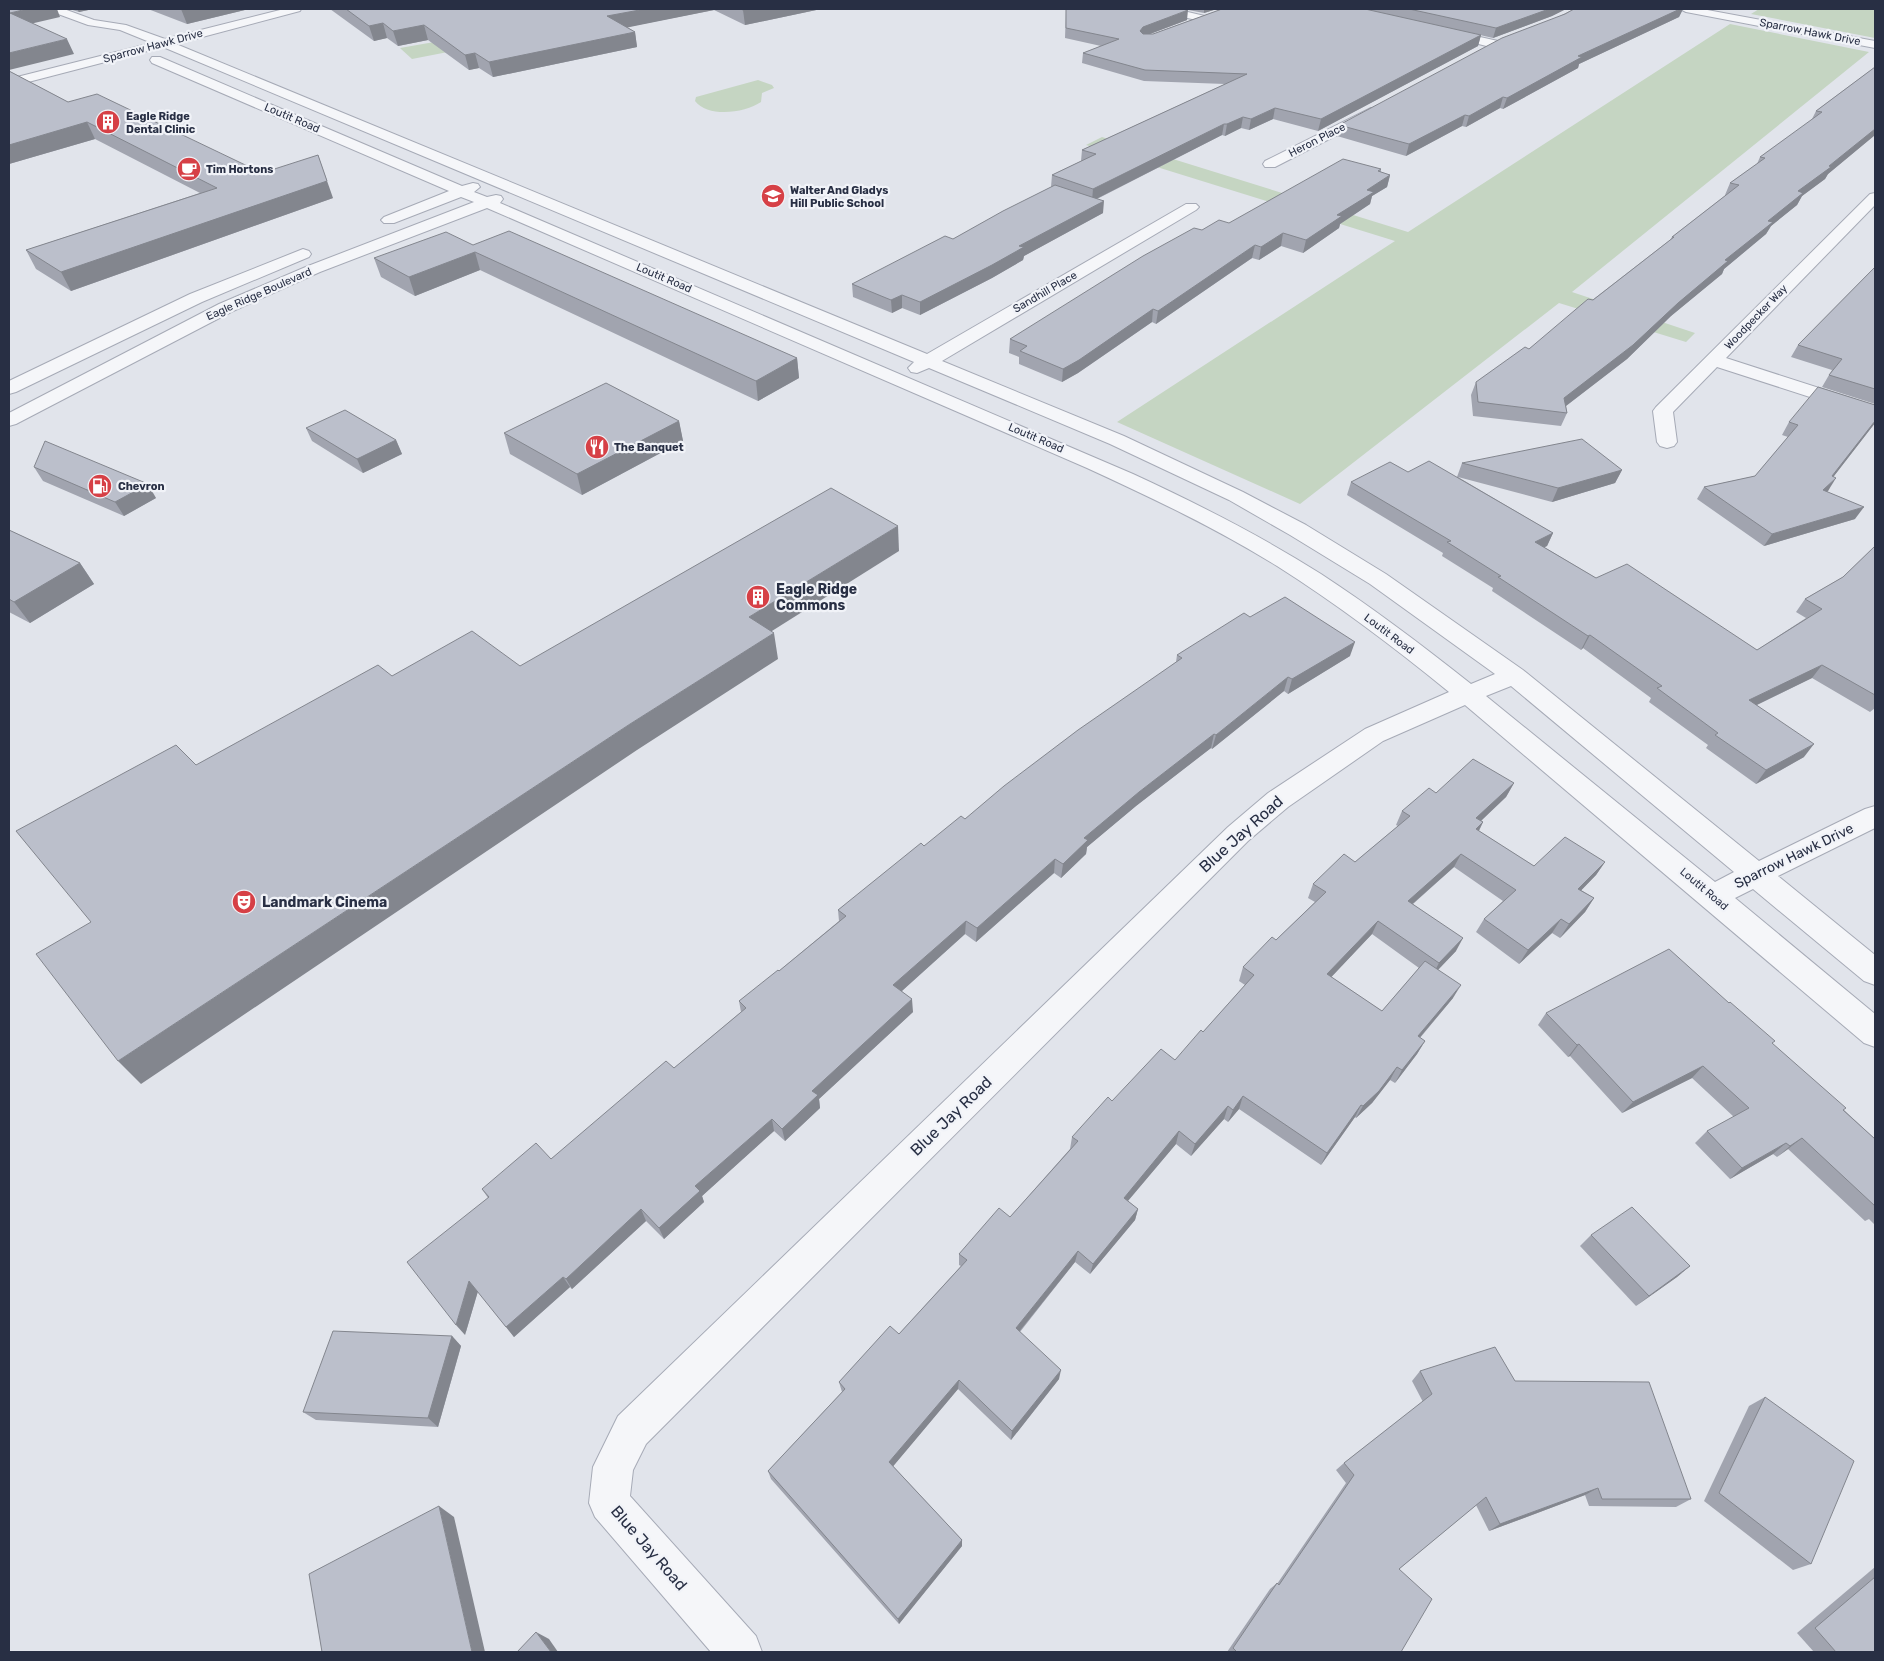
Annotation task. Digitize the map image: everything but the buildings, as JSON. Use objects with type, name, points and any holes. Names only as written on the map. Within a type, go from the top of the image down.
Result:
[{"type":"street","name":"Loutit Road","points":[[54,9],[92,23],[122,27],[164,43],[1117,440],[1236,496],[1298,530],[1378,579],[1514,676],[1875,972]]},
{"type":"street","name":"Sparrow Hawk Drive","points":[[9,82],[296,9]]},
{"type":"street","points":[[1162,9],[1210,17],[1188,25]]},
{"type":"street","name":"Sparrow Hawk Drive","points":[[1686,9],[1875,45]]},
{"type":"street","name":"Loutit Road","points":[[92,23],[98,34],[135,51],[1141,484],[1266,551],[1342,599],[1469,695],[1875,1033]]},
{"type":"street","points":[[1428,28],[1499,42],[1480,52]]},
{"type":"street","name":"Heron Place","points":[[1270,164],[1381,106]]},
{"type":"street","points":[[372,226],[493,180]]},
{"type":"street","name":"Eagle Ridge Boulevard","points":[[9,420],[225,308],[314,269],[519,191]]},
{"type":"street","name":"Woodpecker Way","points":[[1875,197],[1714,360],[1875,412]]},
{"type":"street","name":"Sandhill Place","points":[[899,380],[927,361],[1191,206]]},
{"type":"street","name":"Eagle Ridge Boulevard","points":[[9,388],[196,298],[319,247]]},
{"type":"street","points":[[1667,442],[1663,411],[1714,360]]},
{"type":"street","name":"Blue Jay Road","points":[[740,1652],[609,1503],[613,1468],[632,1430],[1238,834],[1278,800],[1374,735],[1514,676]]},
{"type":"street","name":"Sparrow Hawk Drive","points":[[1712,896],[1875,816]]},
{"type":"green space","points":[[1759,9],[1875,9],[1875,38],[1751,14]]},
{"type":"green space","points":[[1730,24],[1869,52],[1572,292],[1695,333],[1686,342],[1559,303],[1300,504],[1117,422],[1395,241],[1086,145],[1102,137],[1408,232]]},
{"type":"green space","points":[[440,41],[453,51],[412,59],[400,48]]},
{"type":"green space","points":[[758,80],[772,85],[774,88],[762,93],[761,102],[746,109],[717,112],[701,106],[695,101],[696,97]]},
{"type":"place","name":"Eagle Ridge Dental Clinic","points":[[108,122]]},
{"type":"place","name":"Tim Hortons","points":[[189,169]]},
{"type":"place","name":"Walter And Gladys Hill Public School","points":[[773,196]]},
{"type":"place","name":"The Banquet","points":[[597,447]]},
{"type":"place","name":"Chevron","points":[[100,486]]},
{"type":"place","name":"Eagle Ridge Commons","points":[[758,597]]},
{"type":"place","name":"Landmark Cinema","points":[[244,902]]}]
